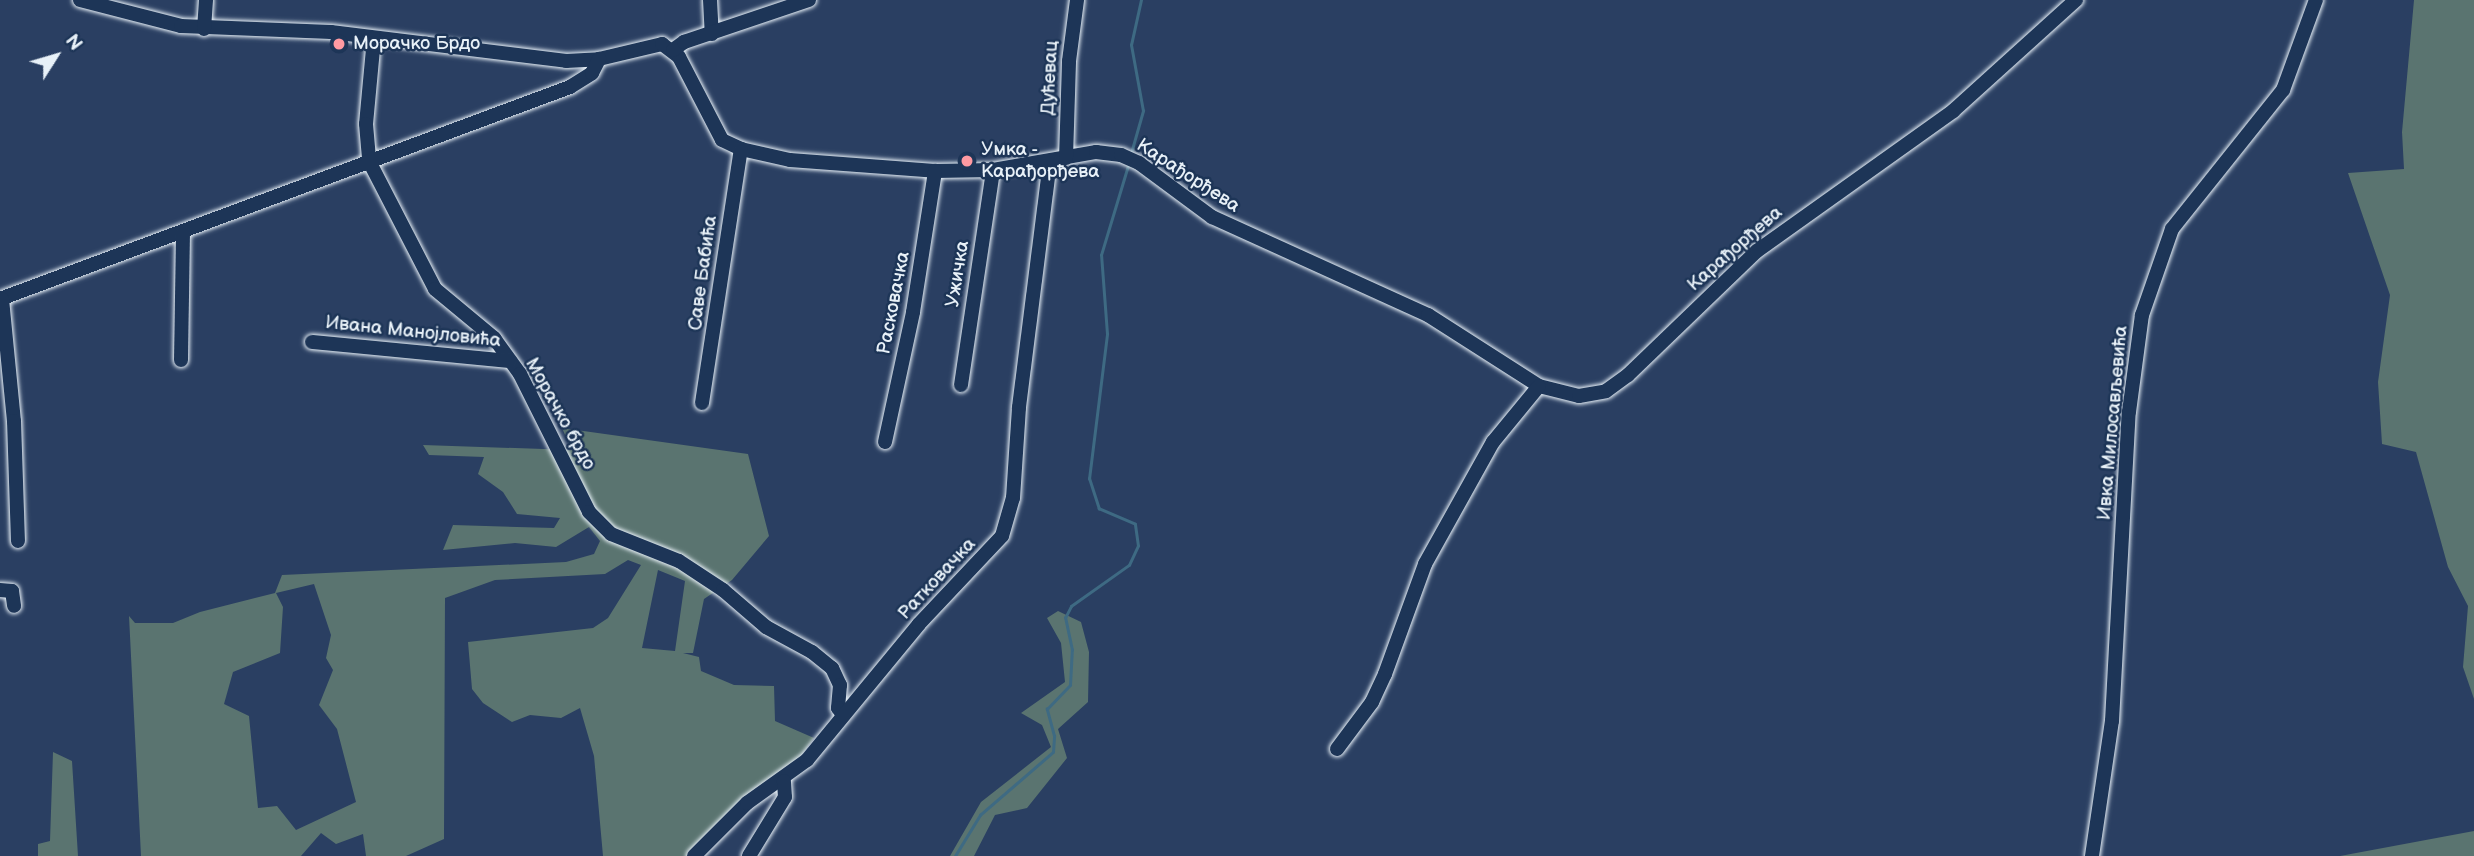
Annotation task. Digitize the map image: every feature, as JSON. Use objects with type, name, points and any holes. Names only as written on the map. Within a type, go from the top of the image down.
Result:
[{"type":"street","points":[[80,0],[143,19],[204,29],[374,38],[530,57],[599,59],[648,44],[673,50],[809,0]]},
{"type":"street","points":[[204,29],[206,0]]},
{"type":"street","points":[[710,0],[712,34]]},
{"type":"street","name":"Дућевац","points":[[1066,158],[1069,61],[1077,0]]},
{"type":"street","name":"Карађорђева","points":[[673,50],[714,130],[741,149],[790,160],[935,171],[993,170],[1106,152],[1133,160],[1212,217],[1427,315],[1539,386],[1588,396],[1617,384],[1757,251],[1953,111],[2076,0]]},
{"type":"street","name":"Ивка Милосављевића","points":[[2092,856],[2111,733],[2129,412],[2142,315],[2157,262],[2177,220],[2278,99],[2292,75],[2316,0]]},
{"type":"street","name":"Морачко брдо","points":[[374,38],[366,124],[369,162],[435,289],[494,338],[510,361],[589,512],[611,534],[679,561],[723,590],[766,627],[812,652],[832,668],[839,685],[838,708],[843,715]]},
{"type":"street","points":[[18,541],[15,421],[1,299],[570,87],[592,73],[599,59]]},
{"type":"street","name":"Саве Бабића","points":[[702,403],[741,149]]},
{"type":"street","name":"Ратковачка","points":[[694,856],[747,803],[784,781],[919,624],[987,556],[1009,520],[1050,160]]},
{"type":"street","name":"Ужичка","points":[[961,385],[993,170]]},
{"type":"street","name":"Расковачка","points":[[885,442],[913,312],[935,171]]},
{"type":"street","points":[[181,360],[183,232]]},
{"type":"street","name":"Ивана Манојловића","points":[[312,342],[510,361]]},
{"type":"street","points":[[1337,749],[1381,683],[1424,564],[1493,442],[1539,386]]},
{"type":"street","points":[[0,590],[12,591],[14,606]]},
{"type":"street","points":[[749,856],[785,797],[784,781]]},
{"type":"green space","points":[[2414,0],[2474,0],[2474,699],[2463,667],[2468,606],[2448,567],[2416,452],[2382,444],[2378,382],[2390,295],[2348,173],[2404,169],[2402,132]]},
{"type":"green space","points":[[562,428],[748,454],[769,536],[732,580],[704,599],[693,653],[683,653],[699,657],[701,671],[734,685],[774,686],[775,721],[814,738],[795,764],[686,856],[603,856],[594,756],[580,708],[561,718],[530,715],[512,722],[483,703],[472,689],[468,642],[593,628],[608,618],[641,565],[628,560],[605,574],[495,580],[445,598],[444,839],[406,856],[366,856],[363,834],[336,844],[321,833],[301,856],[141,856],[129,616],[135,623],[173,623],[200,612],[275,593],[282,575],[566,562],[594,554],[600,541],[589,527],[556,547],[515,543],[443,550],[453,525],[554,528],[560,518],[517,514],[503,492],[478,474],[484,457],[429,455],[423,445],[572,450]],"holes":[[[658,570],[685,581],[675,651],[642,648]],[[314,584],[331,635],[326,658],[333,670],[319,705],[337,729],[356,802],[296,830],[277,806],[258,808],[249,716],[224,704],[233,672],[280,653],[283,607],[276,593]]]},
{"type":"green space","points":[[1058,611],[1081,622],[1089,652],[1088,702],[1058,729],[1067,758],[1027,808],[995,815],[974,856],[950,856],[981,802],[1051,747],[1042,725],[1021,713],[1065,682],[1061,643],[1047,618]]},
{"type":"green space","points":[[53,752],[72,761],[78,856],[38,856],[38,844],[50,841]]},
{"type":"green space","points":[[2474,831],[2474,856],[2340,856]]},
{"type":"waterway","points":[[1131,153],[1143,111],[1131,45],[1141,0]]},
{"type":"waterway","points":[[955,856],[980,815],[1053,752],[1054,736],[1047,709],[1070,685],[1072,650],[1065,618],[1071,606],[1129,565],[1138,546],[1135,524],[1099,509],[1089,479],[1107,334],[1101,255],[1129,162]]},
{"type":"place","name":"Морачко Брдо","points":[[339,44]]},
{"type":"place","name":"Умка - Карађорђева","points":[[967,161]]}]
